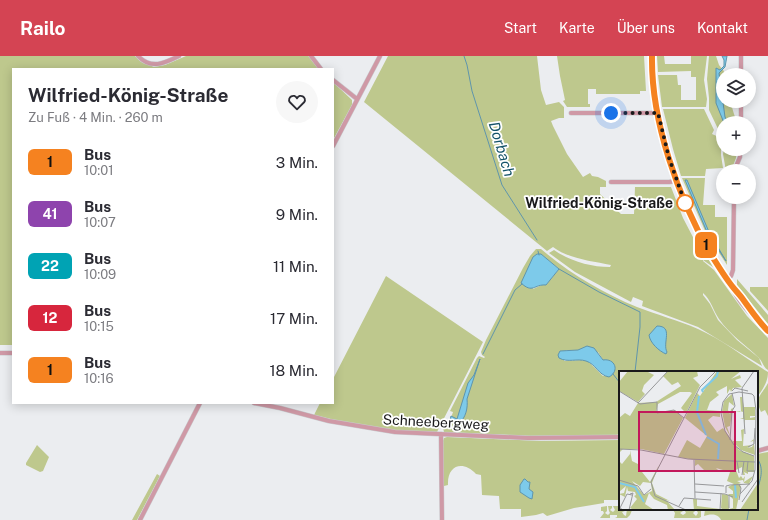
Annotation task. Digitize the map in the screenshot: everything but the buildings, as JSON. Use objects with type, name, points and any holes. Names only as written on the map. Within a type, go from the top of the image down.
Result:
[{"type":"street","points":[[138,56],[142,60],[154,65],[166,62],[179,56]]},
{"type":"street","points":[[311,56],[320,68]]},
{"type":"street","points":[[334,144],[380,56]]},
{"type":"street","points":[[652,56],[653,80],[658,113],[677,181],[698,230],[727,279],[756,318],[768,331]]},
{"type":"street","points":[[740,68],[741,56]]},
{"type":"street","points":[[334,81],[357,99]]},
{"type":"street","points":[[571,113],[658,113]]},
{"type":"street","points":[[611,182],[677,181]]},
{"type":"street","points":[[727,279],[731,276],[733,270],[734,204]]},
{"type":"street","points":[[0,353],[12,353]]},
{"type":"street","points":[[140,520],[199,404]]},
{"type":"street","name":"Schneebergweg","points":[[259,404],[329,421],[381,430],[528,438],[619,437]]},
{"type":"street","points":[[441,434],[442,520]]},
{"type":"street","points":[[758,451],[768,448]]},
{"type":"green space","points":[[0,56],[135,56],[140,61],[154,67],[165,65],[186,56],[309,56],[318,68],[12,68],[12,345],[0,345]]},
{"type":"green space","points":[[388,56],[537,56],[541,90],[546,105],[559,102],[564,107],[564,118],[551,121],[567,154],[583,177],[590,173],[592,176],[606,181],[606,187],[600,187],[600,194],[621,214],[634,214],[635,187],[671,187],[683,218],[695,241],[702,248],[713,267],[703,261],[714,270],[747,316],[768,338],[768,370],[759,358],[762,366],[698,327],[642,306],[643,301],[633,297],[631,302],[575,272],[549,253],[554,250],[573,260],[588,265],[610,267],[611,265],[573,257],[553,247],[547,251],[364,102]],"holes":[[[703,293],[723,325],[759,358],[737,340],[718,320]]]},
{"type":"green space","points":[[557,56],[644,56],[646,91],[640,91],[640,94],[596,94],[596,89],[588,89],[588,104],[590,104],[590,107],[567,107],[563,101],[565,100]]},
{"type":"green space","points":[[657,56],[664,56],[665,64],[691,64],[691,56],[707,56],[704,80],[707,99],[706,107],[662,107],[658,75],[677,75],[678,85],[681,85],[681,100],[696,100],[696,77],[691,77],[691,71],[658,72]]},
{"type":"green space","points":[[709,56],[716,56],[721,68],[716,68],[716,108],[733,108],[735,116],[716,116],[716,125],[709,110],[707,79]]},
{"type":"green space","points":[[334,83],[352,100],[352,105],[334,138]]},
{"type":"green space","points":[[663,109],[704,109],[714,130],[712,134],[716,136],[716,156],[721,156],[722,164],[716,164],[716,168],[706,169],[705,176],[681,176]]},
{"type":"green space","points":[[723,156],[736,156],[734,164],[725,164]]},
{"type":"green space","points":[[682,178],[705,178],[703,205],[715,205],[715,217],[727,217],[727,265],[706,233]]},
{"type":"green space","points":[[536,249],[541,249],[587,282],[612,295],[637,307],[690,326],[716,338],[768,372],[766,382],[758,396],[758,371],[619,371],[619,434],[617,435],[530,436],[444,432],[443,428],[445,426],[455,430],[455,428],[449,424],[453,412],[450,411],[477,358],[479,356],[485,357],[481,352],[486,340],[523,268]],"holes":[[[538,254],[541,254],[559,269],[546,285],[544,284],[533,289]],[[566,350],[598,352],[603,360],[611,361],[612,375],[603,376],[588,361],[564,361]]]},
{"type":"green space","points":[[386,276],[483,342],[437,432],[375,428],[314,415],[320,404],[334,404],[334,377]]},
{"type":"green space","points":[[737,279],[768,315],[768,324],[737,285]]},
{"type":"green space","points":[[750,287],[768,287],[768,311],[750,291]]},
{"type":"green space","points":[[768,383],[768,416],[765,410],[761,412],[758,400]]},
{"type":"green space","points":[[444,438],[541,441],[619,440],[619,500],[604,500],[604,503],[574,508],[547,516],[543,513],[521,517],[521,509],[500,509],[499,496],[482,495],[481,475],[476,474],[466,467],[461,466],[453,469],[448,478],[448,485],[444,486],[442,443]]},
{"type":"green space","points":[[37,445],[49,457],[43,471],[40,472],[26,465]]},
{"type":"green space","points":[[768,452],[768,520],[721,520],[716,515],[704,516],[705,510],[758,510],[758,454]]},
{"type":"green space","points":[[157,474],[160,476],[137,520],[132,520]]},
{"type":"green space","points":[[607,506],[607,511],[605,513],[608,515],[610,513],[608,506],[612,506],[610,510],[613,512],[615,510],[613,506],[619,506],[619,510],[626,510],[622,512],[626,516],[627,510],[632,510],[627,518],[615,518],[617,515],[610,515],[610,518],[600,518],[604,513],[601,511],[601,507]]},
{"type":"green space","points":[[673,510],[683,510],[680,513],[683,515],[686,513],[684,510],[695,510],[693,513],[696,516],[698,513],[696,510],[701,510],[701,517],[674,518],[675,513]]},
{"type":"water","points":[[722,56],[727,56],[725,67],[722,68],[724,66]]},
{"type":"water","points":[[718,108],[724,108],[725,116],[721,116]]},
{"type":"water","points":[[685,180],[687,180],[709,232],[726,261],[707,232]]},
{"type":"water","points":[[537,254],[541,254],[559,269],[546,285],[528,288],[521,283],[533,257]]},
{"type":"water","points":[[657,326],[665,329],[666,332],[666,354],[655,346],[649,335]]},
{"type":"water","points":[[587,346],[594,348],[603,360],[611,361],[613,363],[615,366],[614,372],[609,377],[602,374],[589,362],[559,358],[558,355],[560,351],[578,350]]},
{"type":"water","points":[[480,359],[467,399],[467,409],[465,415],[459,424],[455,424],[450,420],[451,416],[457,419],[468,383],[474,375]]},
{"type":"water","points":[[524,479],[530,482],[529,489],[533,492],[532,499],[520,492],[520,485]]},
{"type":"waterway","name":"Dorbach","points":[[464,56],[472,91],[502,185],[537,240]]},
{"type":"waterway","name":"Dorbach","points":[[538,251],[539,255]]},
{"type":"waterway","name":"Dorbach","points":[[559,269],[599,292],[640,312],[640,327],[635,371]]},
{"type":"waterway","points":[[483,354],[515,290],[522,284]]},
{"type":"waterway","points":[[613,374],[619,382]]},
{"type":"waterway","name":"Dorbach","points":[[758,460],[761,466],[758,487]]},
{"type":"waterway","name":"Dorbach","points":[[747,520],[749,510]]},
{"type":"bus line","name":"1","points":[[652,56],[652,73],[658,113],[669,158],[686,203],[702,238],[719,268],[756,318],[768,331]]},
{"type":"place","name":"Wilfried-König-Straße","points":[[685,203]]},
{"type":"route","points":[[611,113],[658,113],[669,158],[685,203]]}]
